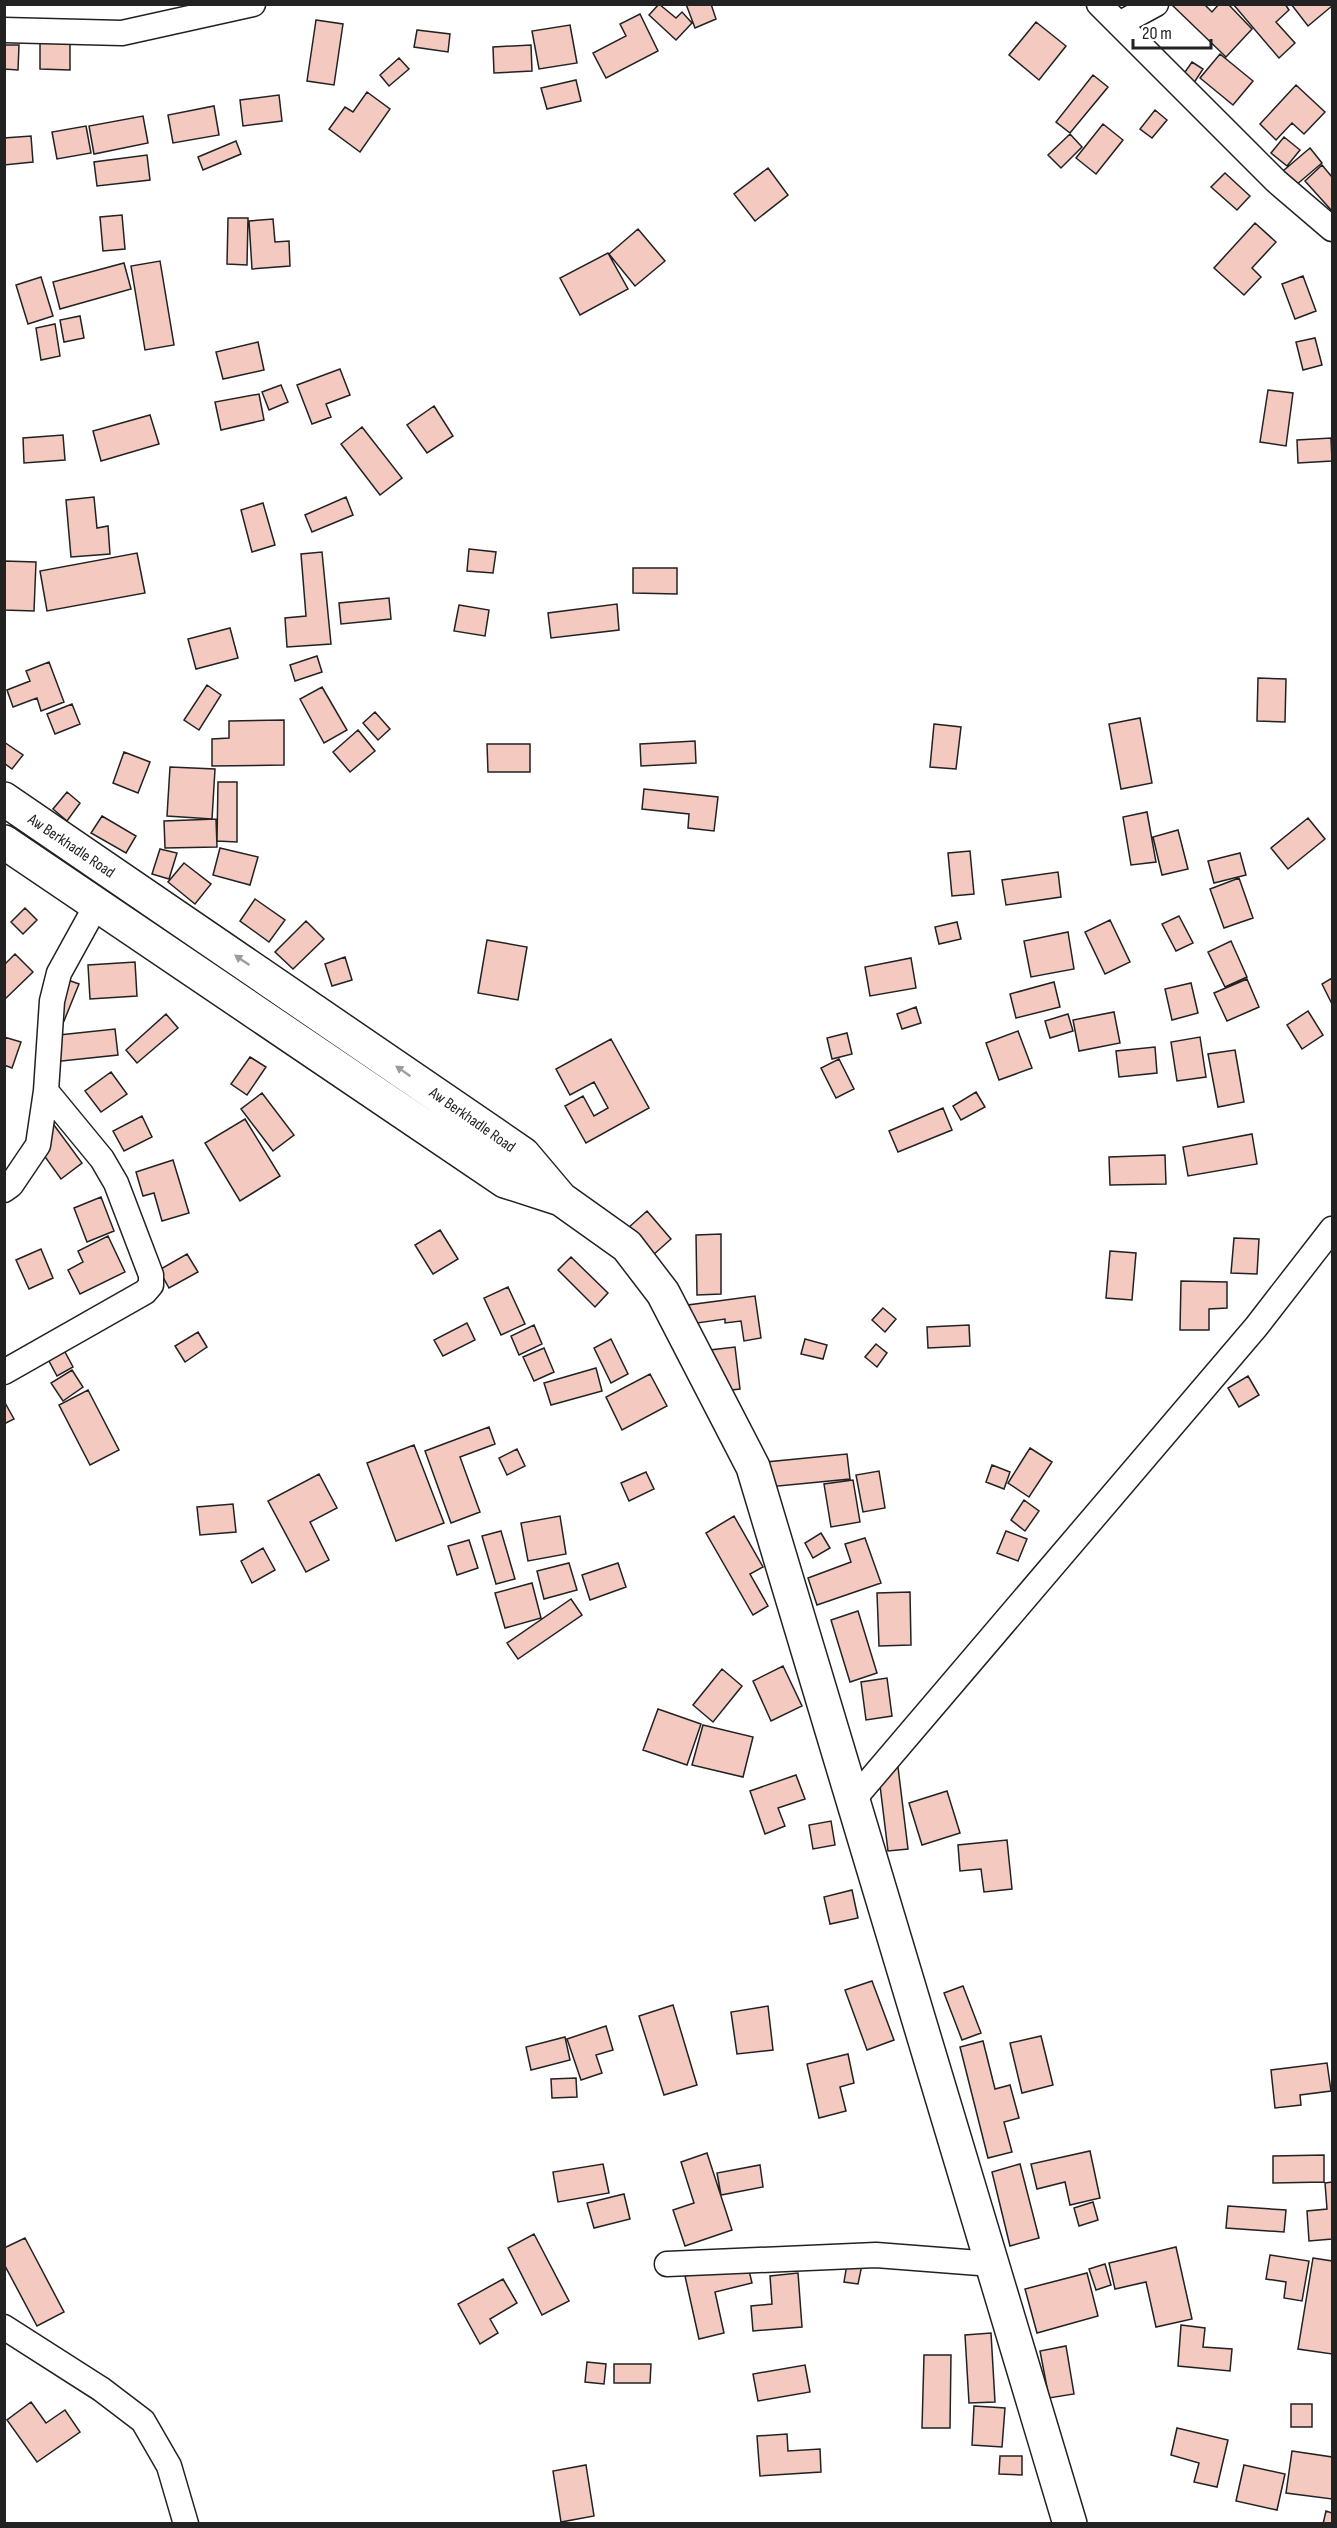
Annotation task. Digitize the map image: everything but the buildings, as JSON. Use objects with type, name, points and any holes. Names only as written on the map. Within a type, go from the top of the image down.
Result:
[{"type":"main road","name":"Aw Berkhadle Road","points":[[4,799],[523,1154],[561,1199]]},
{"type":"main road","name":"Aw Berkhadle Road","points":[[4,842],[504,1181],[561,1199]]},
{"type":"main road","points":[[561,1199],[627,1246],[663,1293],[753,1467],[1070,2523]]},
{"type":"street","points":[[4,30],[122,33],[253,4]]},
{"type":"street","points":[[1099,4],[1276,181],[1332,229]]},
{"type":"street","points":[[1119,24],[1156,4]]},
{"type":"street","points":[[4,1190],[38,1145],[46,1091],[52,1002],[59,973],[97,904]]},
{"type":"street","points":[[4,1372],[145,1293],[151,1285],[151,1275],[116,1183],[102,1158],[46,1091]]},
{"type":"street","points":[[853,1800],[1256,1327],[1332,1229]]},
{"type":"street","points":[[667,2264],[876,2254],[992,2264]]},
{"type":"street","points":[[4,2327],[101,2388],[143,2421],[169,2466],[186,2523]]}]
